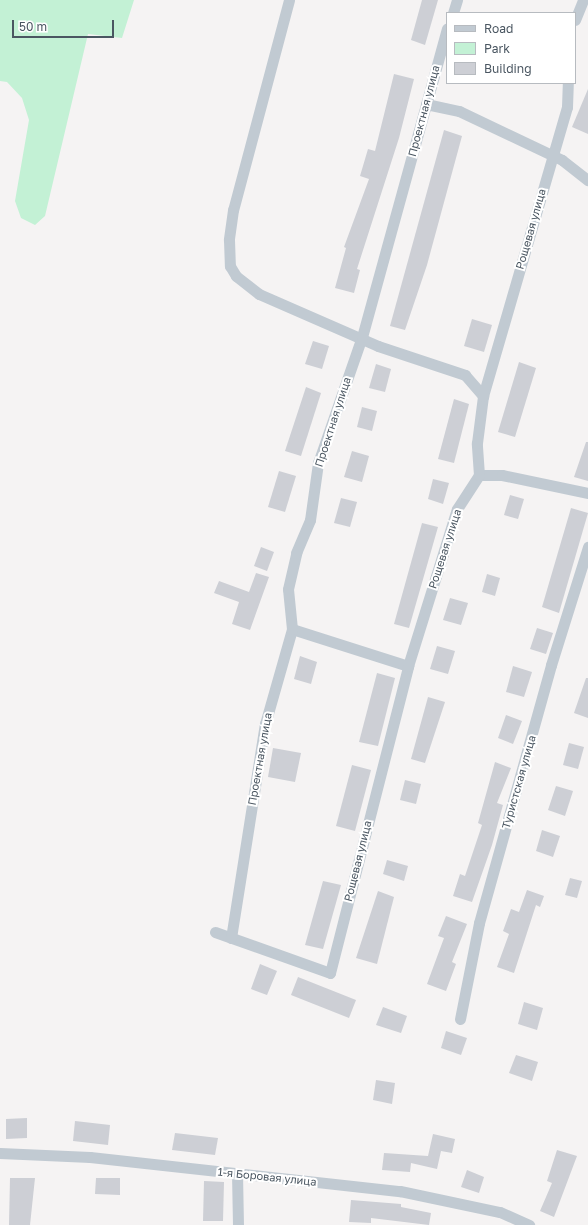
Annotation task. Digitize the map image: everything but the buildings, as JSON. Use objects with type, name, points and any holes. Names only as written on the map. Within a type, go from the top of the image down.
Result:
[{"type":"street","points":[[289,0],[233,210],[229,240],[230,266],[236,276],[259,294],[362,337],[378,346],[465,375],[483,396]]},
{"type":"street","points":[[453,12],[457,0]]},
{"type":"street","points":[[576,18],[584,0]]},
{"type":"street","name":"Проектная улица","points":[[231,938],[265,724],[292,629],[288,589],[296,553],[310,520],[318,463],[362,337],[446,33]]},
{"type":"street","name":"Рощевая улица","points":[[231,938],[330,973],[408,666],[457,509],[479,475],[477,443],[483,396],[567,107],[568,84]]},
{"type":"street","points":[[426,104],[458,112],[552,156],[588,180]]},
{"type":"street","points":[[479,475],[502,475],[588,493]]},
{"type":"street","name":"Туристская улица","points":[[460,1019],[479,923],[551,665],[588,547]]},
{"type":"street","points":[[292,629],[408,666]]},
{"type":"street","points":[[215,932],[231,938]]},
{"type":"street","name":"1-я Боровая улица","points":[[0,1153],[90,1157],[400,1191],[500,1212],[529,1225]]},
{"type":"street","points":[[237,1173],[238,1225]]},
{"type":"green space","points":[[0,0],[134,0],[122,38],[88,34],[45,216],[35,225],[21,218],[15,201],[29,120],[22,98],[7,82],[0,81]]}]
